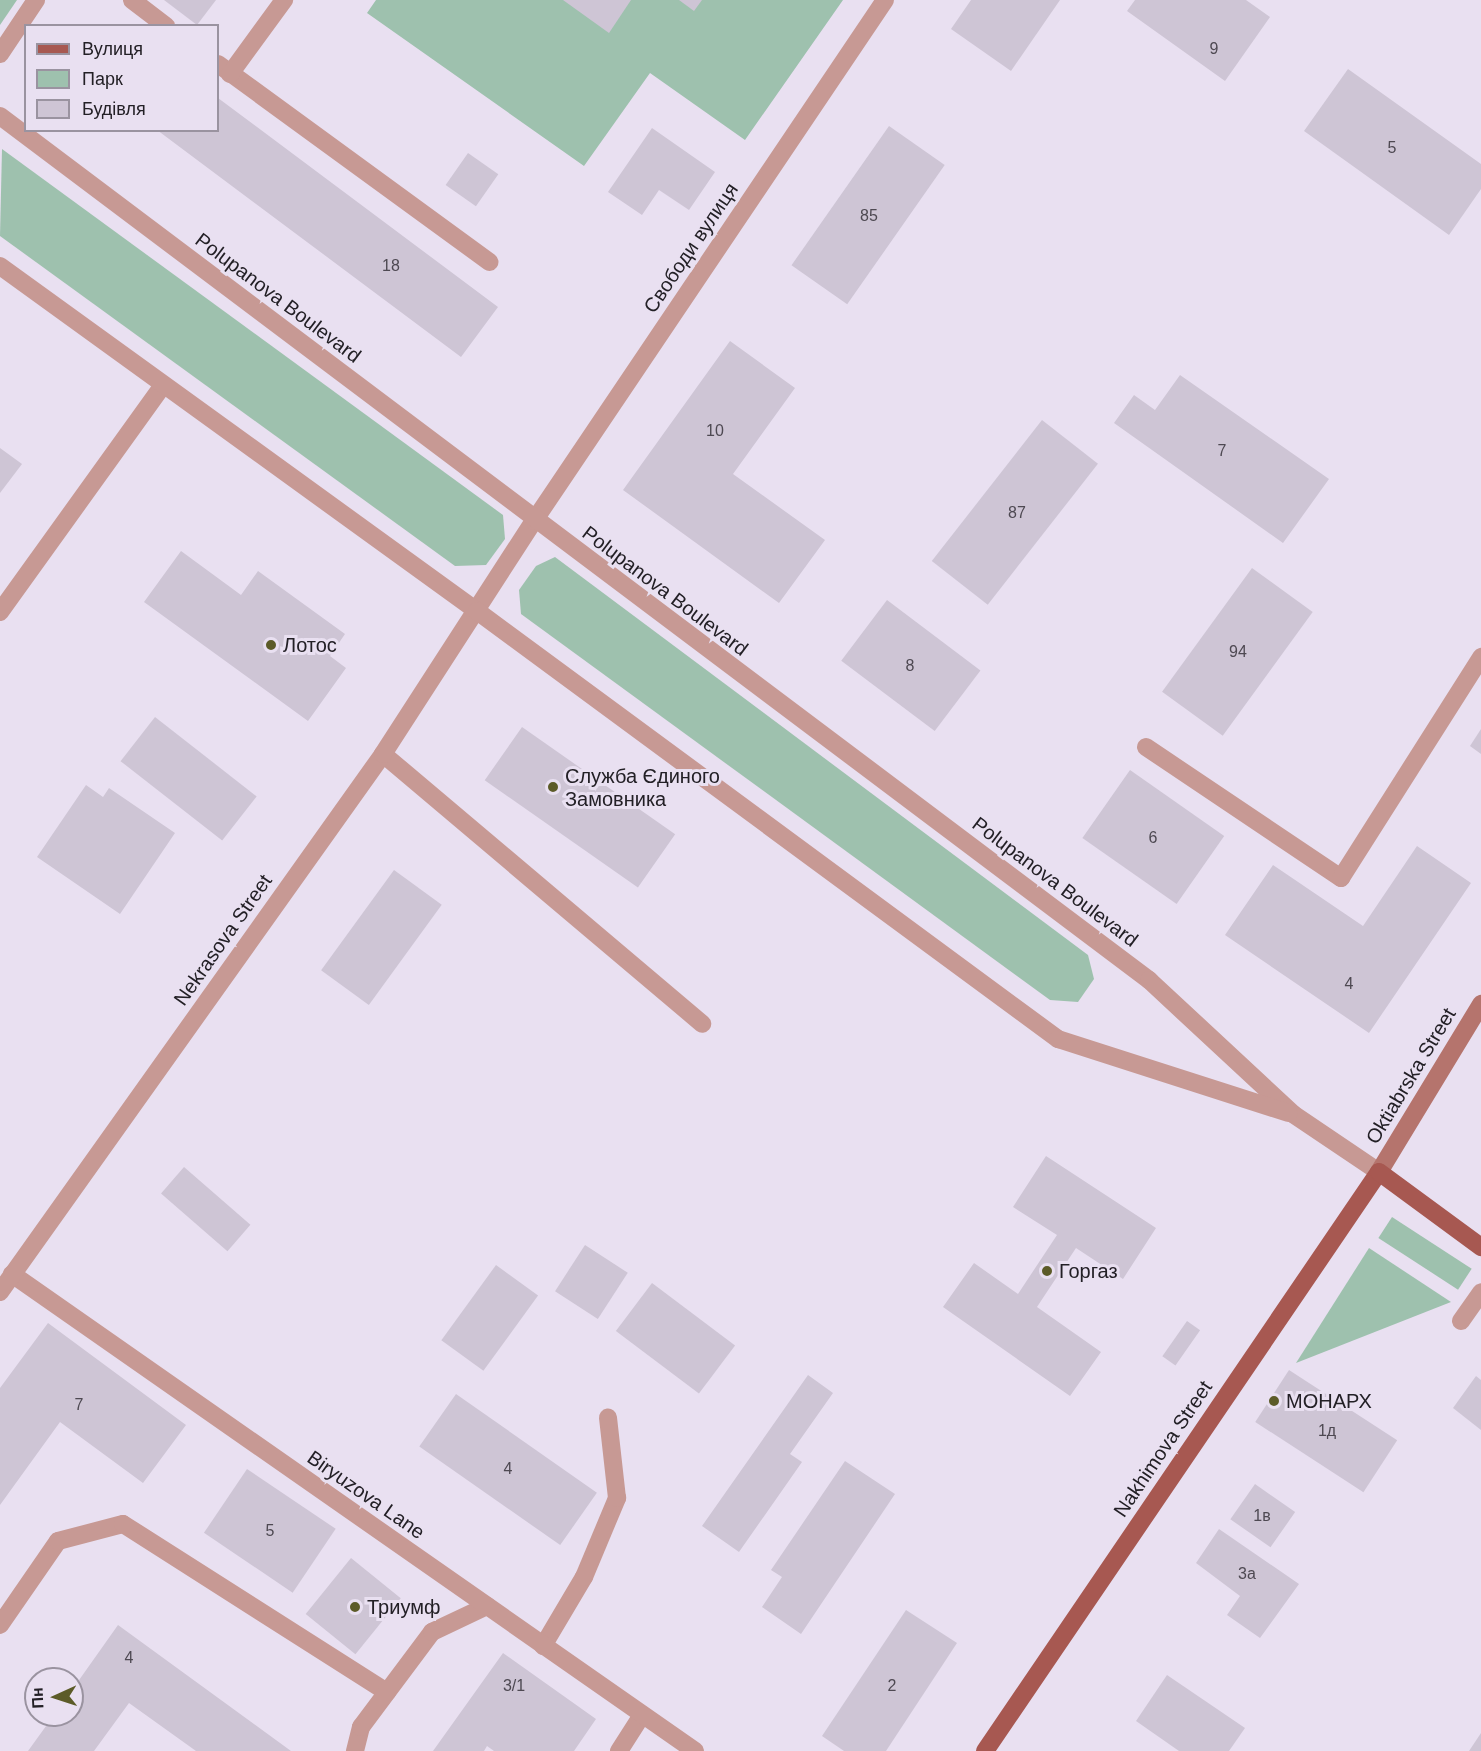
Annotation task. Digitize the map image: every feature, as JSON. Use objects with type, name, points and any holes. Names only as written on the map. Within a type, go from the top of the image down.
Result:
[{"type":"main road","name":"Oktiabrska Street","points":[[1379,1172],[1481,1004]]},
{"type":"main road","name":"Polupanova Boulevard","points":[[1379,1172],[1481,1246]]},
{"type":"main road","name":"Nakhimova Street","points":[[985,1751],[1379,1172]]},
{"type":"street","points":[[0,54],[36,0]]},
{"type":"street","points":[[132,0],[163,24]]},
{"type":"street","points":[[284,0],[224,69],[490,262]]},
{"type":"street","name":"Свободи вулиця","points":[[477,610],[534,521],[885,0]]},
{"type":"street","name":"Polupanova Boulevard","points":[[0,116],[534,521],[1149,980],[1293,1114],[1379,1172]]},
{"type":"street","name":"Polupanova Boulevard","points":[[0,266],[477,610],[1058,1039],[1293,1114]]},
{"type":"street","points":[[0,612],[164,385]]},
{"type":"street","name":"Nekrasova Street","points":[[0,1292],[383,754],[477,610]]},
{"type":"street","points":[[1146,747],[1341,879],[1481,657]]},
{"type":"street","points":[[383,754],[702,1024]]},
{"type":"street","name":"Biryuzova Lane","points":[[12,1274],[695,1751]]},
{"type":"street","points":[[1461,1321],[1481,1292]]},
{"type":"street","points":[[543,1646],[584,1577],[617,1498],[608,1418]]},
{"type":"street","points":[[0,1625],[58,1541],[123,1524],[387,1692]]},
{"type":"street","points":[[355,1751],[361,1727],[432,1632],[487,1606]]},
{"type":"street","points":[[619,1751],[642,1715]]},
{"type":"green space","points":[[0,0],[17,0],[0,25]]},
{"type":"green space","points":[[376,0],[843,0],[745,140],[650,73],[584,166],[367,13]]},
{"type":"green space","points":[[2,149],[503,515],[505,539],[486,565],[455,566],[0,236]]},
{"type":"green space","points":[[555,557],[1088,955],[1094,979],[1078,1002],[1050,1000],[521,614],[519,590],[536,566]]},
{"type":"green space","points":[[1392,1217],[1472,1269],[1458,1290],[1378,1238]]},
{"type":"green space","points":[[1369,1248],[1451,1302],[1296,1363]]},
{"type":"building","points":[[164,0],[216,0],[196,24]]},
{"type":"building","points":[[563,0],[631,0],[609,33]]},
{"type":"building","points":[[679,0],[702,0],[694,11]]},
{"type":"building","points":[[971,0],[1060,0],[1011,71],[951,29]]},
{"type":"building","points":[[1135,0],[1246,0],[1270,17],[1225,81],[1127,11]]},
{"type":"building","points":[[1348,69],[1481,164],[1481,189],[1449,235],[1304,131]]},
{"type":"building","points":[[219,99],[498,307],[461,357],[160,132],[219,132]]},
{"type":"building","points":[[889,126],[945,165],[847,304],[791,265]]},
{"type":"building","points":[[652,128],[715,172],[689,210],[659,190],[642,215],[608,192]]},
{"type":"building","points":[[468,153],[498,174],[476,206],[446,185]]},
{"type":"building","points":[[730,341],[795,388],[733,474],[825,540],[779,603],[623,490]]},
{"type":"building","points":[[1180,375],[1329,479],[1283,543],[1114,423],[1134,395],[1155,410]]},
{"type":"building","points":[[1042,420],[1098,464],[988,605],[932,561]]},
{"type":"building","points":[[0,448],[22,464],[0,493]]},
{"type":"building","name":"Лотос","points":[[181,551],[241,595],[258,571],[345,634],[330,656],[346,668],[308,721],[144,602]]},
{"type":"building","points":[[1252,568],[1313,612],[1223,736],[1162,692]]},
{"type":"building","points":[[887,600],[980,670],[935,731],[841,661]]},
{"type":"building","points":[[155,717],[257,796],[222,841],[121,761]]},
{"type":"building","points":[[522,727],[675,834],[638,888],[485,780]]},
{"type":"building","points":[[1481,729],[1481,754],[1470,746]]},
{"type":"building","points":[[1130,770],[1224,836],[1177,904],[1082,838]]},
{"type":"building","points":[[86,785],[103,797],[109,788],[175,833],[120,914],[37,857]]},
{"type":"building","points":[[1417,846],[1471,883],[1369,1033],[1225,935],[1273,865],[1363,926]]},
{"type":"building","points":[[394,870],[442,905],[369,1005],[321,970]]},
{"type":"building","name":"Горгаз","points":[[1046,1156],[1156,1228],[1123,1279],[1076,1248],[1037,1307],[1101,1352],[1070,1396],[943,1307],[974,1263],[1018,1294],[1057,1235],[1013,1207]]},
{"type":"building","points":[[184,1167],[250,1225],[227,1251],[161,1193]]},
{"type":"building","points":[[585,1245],[628,1273],[598,1319],[555,1291]]},
{"type":"building","points":[[496,1265],[538,1296],[483,1371],[441,1340]]},
{"type":"building","points":[[652,1283],[735,1346],[699,1394],[616,1331]]},
{"type":"building","points":[[1187,1321],[1200,1330],[1175,1365],[1162,1356]]},
{"type":"building","points":[[48,1323],[186,1425],[143,1483],[60,1422],[0,1505],[0,1388]]},
{"type":"building","points":[[1289,1370],[1397,1440],[1363,1492],[1255,1422]]},
{"type":"building","points":[[808,1375],[833,1393],[790,1454],[802,1462],[739,1552],[702,1526]]},
{"type":"building","points":[[1476,1376],[1481,1380],[1481,1430],[1453,1408]]},
{"type":"building","points":[[456,1394],[597,1493],[560,1545],[419,1446]]},
{"type":"building","points":[[845,1461],[895,1494],[801,1634],[762,1607],[782,1577],[771,1570]]},
{"type":"building","points":[[247,1469],[336,1529],[293,1593],[204,1533]]},
{"type":"building","points":[[1255,1484],[1295,1512],[1270,1547],[1230,1519]]},
{"type":"building","points":[[1219,1529],[1299,1584],[1260,1638],[1227,1615],[1240,1596],[1196,1563]]},
{"type":"building","name":"Триумф","points":[[351,1558],[401,1598],[355,1654],[306,1614]]},
{"type":"building","points":[[906,1610],[957,1643],[886,1751],[844,1751],[822,1736]]},
{"type":"building","points":[[118,1625],[291,1751],[196,1751],[129,1703],[94,1751],[28,1751],[45,1727],[84,1727],[84,1673]]},
{"type":"building","points":[[503,1653],[596,1719],[574,1751],[494,1751],[487,1746],[484,1751],[433,1751]]},
{"type":"building","points":[[1167,1675],[1245,1728],[1229,1751],[1179,1751],[1136,1721]]},
{"type":"building","points":[[1481,1733],[1481,1751],[1469,1751]]},
{"type":"place","name":"Лотос","points":[[271,645]]},
{"type":"place","name":"Служба Єдиного Замовника","points":[[553,787]]},
{"type":"place","name":"Горгаз","points":[[1047,1271]]},
{"type":"place","name":"МОНАРХ","points":[[1274,1401]]},
{"type":"place","name":"Триумф","points":[[355,1607]]}]
